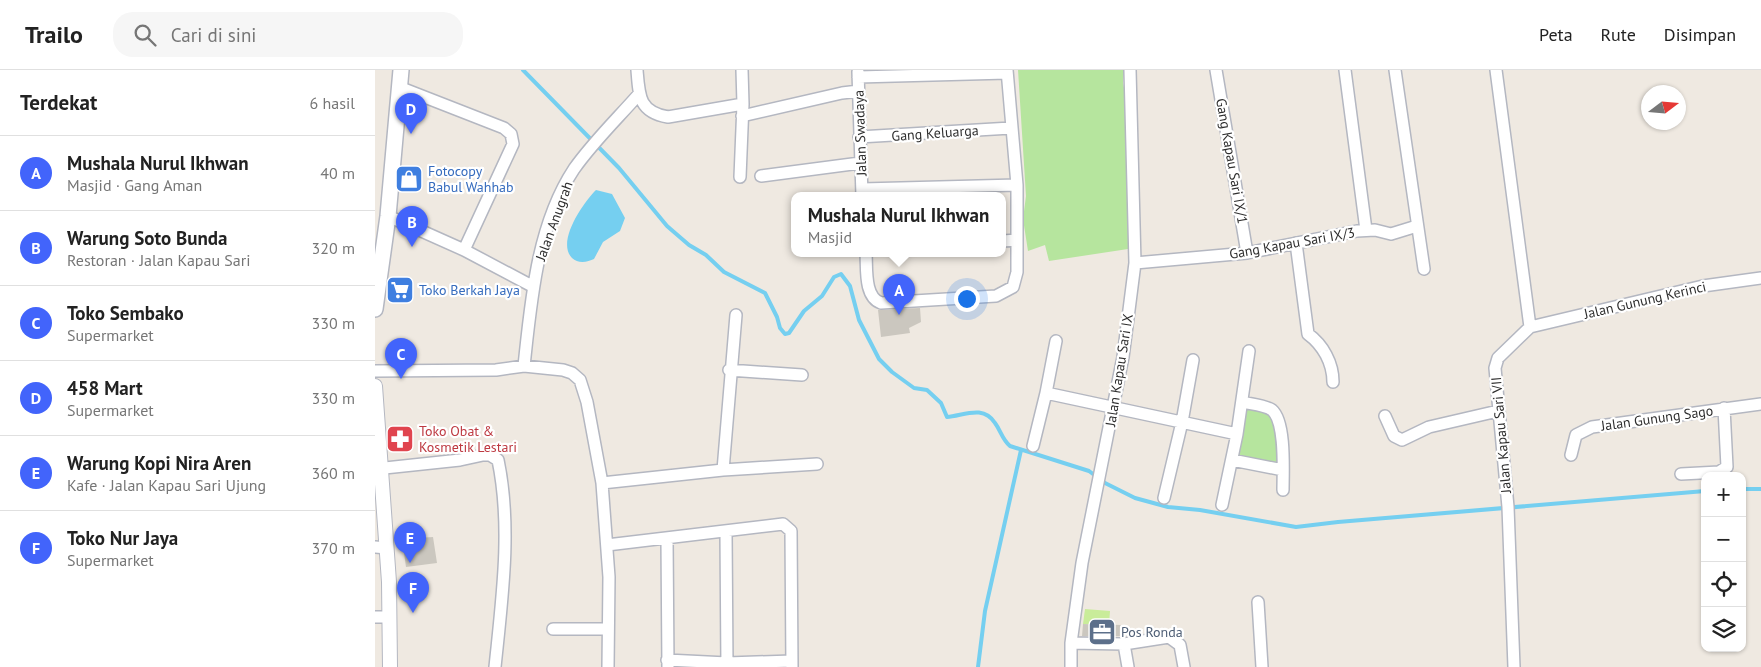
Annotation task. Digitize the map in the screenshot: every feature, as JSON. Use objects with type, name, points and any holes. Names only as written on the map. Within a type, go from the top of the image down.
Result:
[{"type":"main road","points":[[375,309],[388,216],[401,70]]},
{"type":"street","points":[[637,70],[639,94],[647,109],[668,117],[743,110],[842,92],[859,91]]},
{"type":"street","points":[[740,177],[743,110],[741,70]]},
{"type":"street","name":"Jalan Kapau Sari IX","points":[[1071,667],[1071,643],[1082,563],[1114,409],[1123,357],[1135,262],[1130,70]]},
{"type":"street","name":"Gang Kapau Sari IX/1","points":[[1216,70],[1247,253]]},
{"type":"street","points":[[1345,70],[1366,230]]},
{"type":"street","points":[[1395,70],[1424,269]]},
{"type":"street","points":[[1496,70],[1530,327]]},
{"type":"street","points":[[858,74],[1007,71],[1017,185],[1016,282],[1008,292],[996,296],[881,303],[874,300],[869,288],[866,257]]},
{"type":"street","name":"Jalan Swadaya","points":[[858,74],[862,192]]},
{"type":"street","points":[[399,87],[504,128],[511,134],[513,144],[463,250]]},
{"type":"street","name":"Jalan Anugrah","points":[[524,366],[532,286],[542,246],[559,199],[573,171],[587,152],[639,94]]},
{"type":"street","name":"Gang Keluarga","points":[[859,137],[1011,128]]},
{"type":"street","points":[[761,176],[860,163]]},
{"type":"street","points":[[881,192],[1017,185]]},
{"type":"street","points":[[388,216],[463,250],[532,286]]},
{"type":"street","name":"Gang Kapau Sari IX/3","points":[[1135,262],[1247,253],[1366,230],[1391,234],[1417,226]]},
{"type":"street","points":[[1006,241],[1017,240]]},
{"type":"street","points":[[1296,243],[1307,334],[1315,339],[1327,358],[1333,371],[1333,382]]},
{"type":"street","name":"Jalan Gunung Kerinci","points":[[1530,327],[1703,286],[1761,278]]},
{"type":"street","points":[[723,470],[729,370],[735,315]]},
{"type":"street","name":"Jalan Kapau Sari VII","points":[[1514,667],[1508,507],[1495,364],[1502,353],[1530,327]]},
{"type":"street","points":[[1033,446],[1056,341]]},
{"type":"street","points":[[1221,505],[1237,434],[1249,351]]},
{"type":"street","points":[[1164,498],[1182,422],[1193,360]]},
{"type":"street","points":[[375,371],[496,370],[524,366],[563,370],[580,380],[587,402],[602,483],[607,545],[608,667]]},
{"type":"street","points":[[729,370],[802,374]]},
{"type":"street","points":[[375,386],[381,548],[390,618],[393,666]]},
{"type":"street","points":[[1046,393],[1237,434]]},
{"type":"street","points":[[1242,402],[1271,409],[1278,419],[1283,490]]},
{"type":"street","name":"Jalan Gunung Sago","points":[[1571,455],[1574,439],[1584,429],[1761,404]]},
{"type":"street","points":[[1681,474],[1719,472],[1727,467],[1724,408]]},
{"type":"street","points":[[1385,416],[1394,436],[1403,440],[1429,428],[1498,411]]},
{"type":"street","points":[[378,469],[483,455],[490,455],[498,460],[503,494],[505,547],[495,667]]},
{"type":"street","points":[[1232,460],[1283,470]]},
{"type":"street","points":[[602,483],[723,470],[817,464]]},
{"type":"street","points":[[607,545],[783,524],[790,528],[792,664],[667,664],[667,539]]},
{"type":"street","points":[[726,532],[727,665]]},
{"type":"street","points":[[1258,602],[1262,667]]},
{"type":"street","points":[[375,617],[390,618]]},
{"type":"street","points":[[553,630],[608,629]]},
{"type":"street","points":[[1071,643],[1124,644],[1169,637],[1174,638],[1182,649],[1184,667]]},
{"type":"street","points":[[1124,644],[1128,667]]},
{"type":"green space","points":[[1018,70],[1124,70],[1123,83],[1127,102],[1131,235],[1128,249],[1049,261],[1045,245],[1028,251],[1023,219],[1026,196]]},
{"type":"green space","points":[[1243,405],[1270,411],[1277,420],[1278,465],[1238,458]]},
{"type":"green space","points":[[1085,609],[1110,611],[1109,625],[1083,624]]},
{"type":"water","points":[[596,190],[612,194],[625,218],[620,231],[603,242],[594,259],[580,262],[572,258],[568,251],[569,233],[578,213]]},
{"type":"building","points":[[920,308],[921,322],[909,328],[910,333],[881,337],[878,310]]},
{"type":"building","points":[[433,537],[437,563],[406,567],[402,539]]},
{"type":"building","name":"Pos Ronda","points":[[1083,624],[1122,625],[1121,636],[1082,636]]},
{"type":"waterway","points":[[523,70],[619,168],[667,226],[689,245],[706,255],[724,272],[765,293],[777,317],[780,328],[785,334],[789,333],[804,311],[822,296],[834,277],[841,274],[850,286],[859,320],[879,359],[892,372],[914,388],[927,390],[941,403],[947,417],[972,412],[985,414],[995,423],[1010,446],[1089,471],[1105,483],[1135,498],[1168,507],[1200,510],[1296,527],[1701,491]]},
{"type":"waterway","points":[[978,667],[985,611],[1021,450]]},
{"type":"waterway","points":[[1746,489],[1761,489]]},
{"type":"place","name":"458 Mart","points":[[411,134]]},
{"type":"place","name":"Fotocopy Babul Wahhab","points":[[409,179]]},
{"type":"place","name":"Warung Soto Bunda","points":[[412,247]]},
{"type":"place","name":"Toko Berkah Jaya","points":[[400,290]]},
{"type":"place","name":"Mushala Nurul Ikhwan","points":[[899,315]]},
{"type":"place","name":"Toko Sembako","points":[[401,379]]},
{"type":"place","name":"Toko Obat & Kosmetik Lestari","points":[[400,439]]},
{"type":"place","name":"Warung Kopi Nira Aren","points":[[410,563]]},
{"type":"place","name":"Toko Nur Jaya","points":[[413,613]]},
{"type":"place","name":"Pos Ronda","points":[[1102,632]]}]
